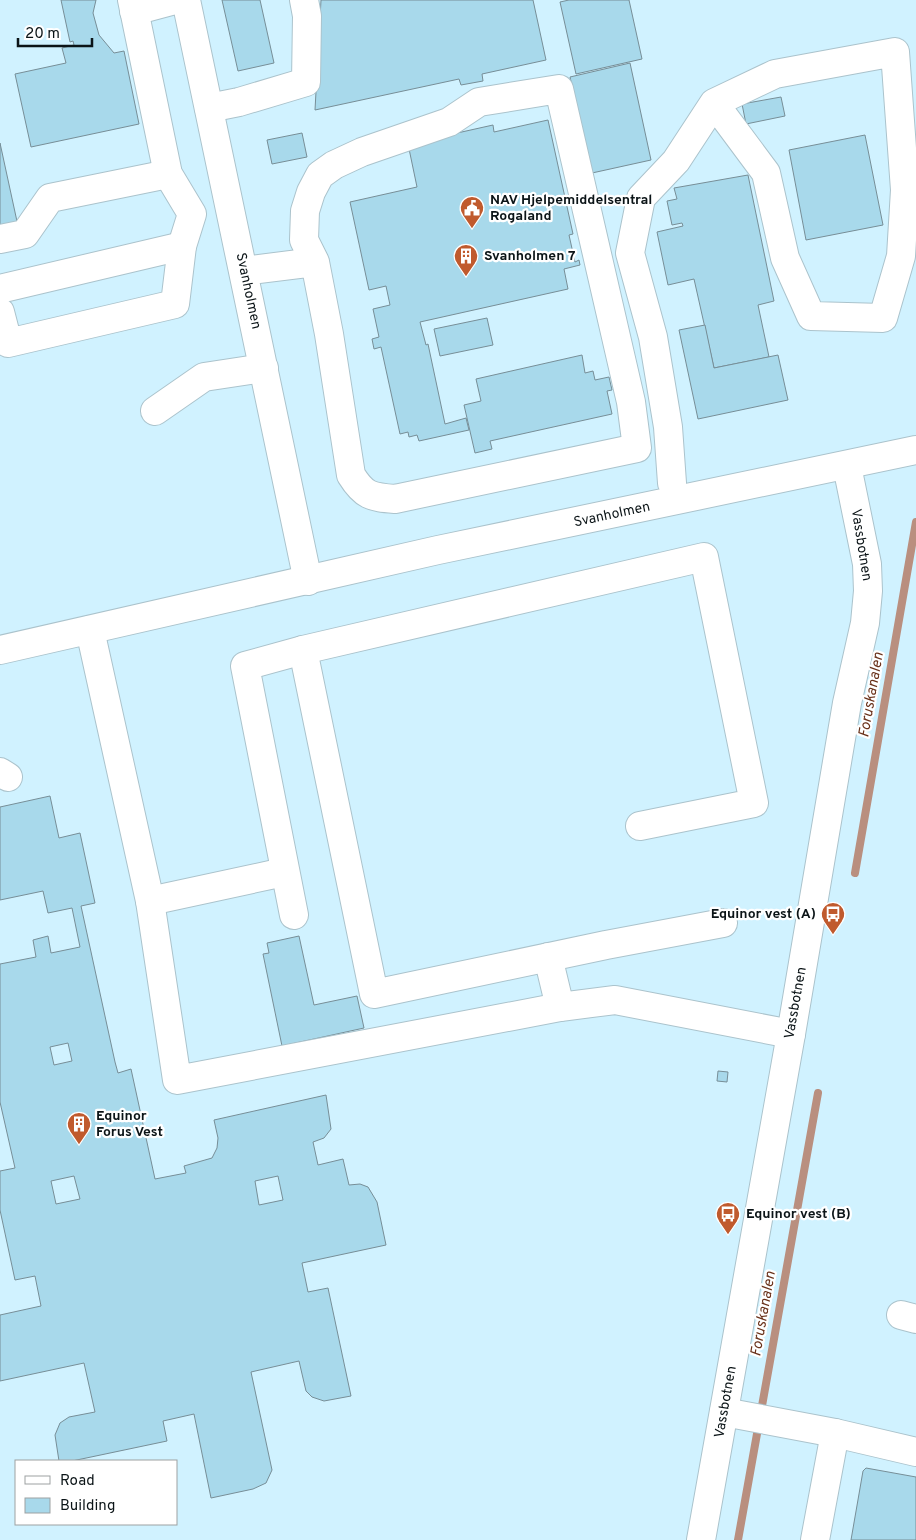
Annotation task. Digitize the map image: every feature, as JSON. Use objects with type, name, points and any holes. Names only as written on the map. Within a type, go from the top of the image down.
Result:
[{"type":"street","points":[[0,312],[8,343],[175,304],[182,246],[192,214],[168,174],[133,5],[175,0]]},
{"type":"street","name":"Svanholmen","points":[[186,0],[308,581]]},
{"type":"street","points":[[209,108],[239,102],[306,82],[307,16],[304,0]]},
{"type":"street","points":[[672,483],[668,427],[653,337],[630,253],[641,198],[676,161],[714,103],[775,74],[895,52],[905,190],[901,256],[883,318],[811,316],[785,258],[766,173],[714,103]]},
{"type":"street","points":[[559,88],[631,402],[637,448],[403,497],[371,497],[359,488],[351,475],[329,334],[315,262],[304,240],[305,211],[311,192],[320,175],[334,165],[362,152],[449,122],[479,102],[559,88]]},
{"type":"street","points":[[0,239],[25,234],[50,198],[168,174]]},
{"type":"street","points":[[192,214],[230,208]]},
{"type":"street","points":[[0,289],[182,246]]},
{"type":"street","points":[[244,271],[315,262]]},
{"type":"street","points":[[155,411],[204,377],[264,368]]},
{"type":"street","name":"Svanholmen","points":[[0,650],[438,550],[847,466],[916,450]]},
{"type":"street","name":"Vassbotnen","points":[[701,1540],[736,1414],[791,1034],[847,703],[865,623],[868,591],[867,564],[847,466]]},
{"type":"street","points":[[294,915],[284,872],[245,666],[303,650],[704,557],[754,804],[640,826]]},
{"type":"street","points":[[90,630],[150,901],[178,1080],[560,1007],[615,1000],[791,1034]]},
{"type":"street","points":[[303,650],[374,994],[548,957],[723,923]]},
{"type":"street","points":[[150,901],[284,872]]},
{"type":"street","points":[[548,957],[560,1007]]},
{"type":"street","points":[[736,1414],[916,1452]]},
{"type":"street","points":[[815,1540],[835,1434]]},
{"type":"shaded area","points":[[0,0],[916,0],[916,1540],[0,1540]]},
{"type":"building","points":[[61,0],[96,0],[93,13],[99,35],[114,53],[124,51],[139,124],[31,147],[15,74],[66,63],[62,48],[74,45],[73,41],[70,42]]},
{"type":"building","points":[[222,0],[260,0],[274,63],[238,71]]},
{"type":"building","points":[[321,0],[533,0],[546,60],[482,74],[483,81],[461,85],[459,79],[315,110]]},
{"type":"building","points":[[569,0],[629,0],[642,59],[576,74],[560,2]]},
{"type":"building","points":[[630,63],[651,160],[592,173],[570,77]]},
{"type":"building","points":[[781,97],[785,116],[746,124],[742,104]]},
{"type":"building","name":"Svanholmen 7","points":[[548,120],[573,234],[569,235],[575,262],[579,260],[580,265],[564,269],[568,289],[420,322],[426,345],[428,344],[445,424],[466,418],[469,430],[419,441],[417,435],[409,437],[408,432],[400,434],[381,347],[374,349],[372,339],[379,337],[373,309],[390,305],[386,286],[369,290],[350,202],[417,187],[408,144],[493,125],[494,132]]},
{"type":"building","points":[[302,133],[307,157],[272,164],[267,140]]},
{"type":"building","points":[[865,135],[883,225],[806,240],[789,150]]},
{"type":"building","points":[[0,143],[18,226],[0,230]]},
{"type":"building","points":[[748,175],[774,301],[758,305],[769,357],[714,368],[694,279],[668,285],[657,232],[683,226],[682,223],[672,225],[667,201],[677,199],[674,188]]},
{"type":"building","points":[[487,318],[493,345],[440,356],[434,329]]},
{"type":"building","points":[[705,325],[714,368],[778,355],[788,400],[698,419],[679,330]]},
{"type":"building","points":[[582,355],[585,373],[593,371],[595,380],[609,377],[612,390],[607,391],[612,414],[490,441],[492,449],[475,453],[464,405],[481,401],[476,379]]},
{"type":"building","name":"Equinor Forus Vest","points":[[50,796],[59,838],[80,833],[95,903],[81,906],[115,1062],[118,1073],[131,1069],[155,1179],[186,1173],[184,1166],[212,1158],[217,1148],[218,1138],[214,1120],[326,1095],[331,1129],[324,1138],[313,1142],[318,1165],[343,1159],[349,1185],[360,1184],[368,1187],[377,1202],[386,1245],[302,1263],[308,1292],[328,1288],[351,1396],[324,1401],[312,1397],[306,1391],[299,1361],[251,1372],[272,1470],[266,1483],[253,1489],[211,1498],[194,1414],[163,1421],[167,1441],[77,1460],[59,1460],[55,1435],[60,1423],[69,1417],[95,1412],[84,1363],[0,1381],[0,1315],[41,1306],[35,1276],[15,1280],[0,1210],[0,1171],[15,1168],[0,1102],[0,964],[36,957],[33,940],[48,936],[51,953],[80,947],[72,908],[48,913],[43,891],[0,900],[0,807]],"holes":[[[68,1043],[72,1061],[54,1065],[50,1047]],[[74,1176],[80,1199],[56,1204],[51,1181]],[[278,1176],[283,1200],[259,1205],[255,1181]]]},
{"type":"building","points":[[299,936],[314,1005],[357,996],[364,1028],[282,1046],[263,954],[269,953],[267,943]]},
{"type":"building","points":[[718,1071],[728,1072],[727,1082],[717,1081]]},
{"type":"building","points":[[866,1468],[916,1477],[916,1540],[851,1540],[863,1471]]},
{"type":"waterway","name":"Foruskanalen","points":[[855,873],[916,522]]},
{"type":"waterway","name":"Foruskanalen","points":[[738,1540],[818,1093]]},
{"type":"place","name":"NAV Hjelpemiddelsentral Rogaland","points":[[472,229]]},
{"type":"place","name":"Svanholmen 7","points":[[466,277]]},
{"type":"place","name":"Equinor vest (A)","points":[[833,935]]},
{"type":"place","name":"Equinor Forus Vest","points":[[79,1145]]},
{"type":"place","name":"Equinor vest (B)","points":[[728,1235]]}]
